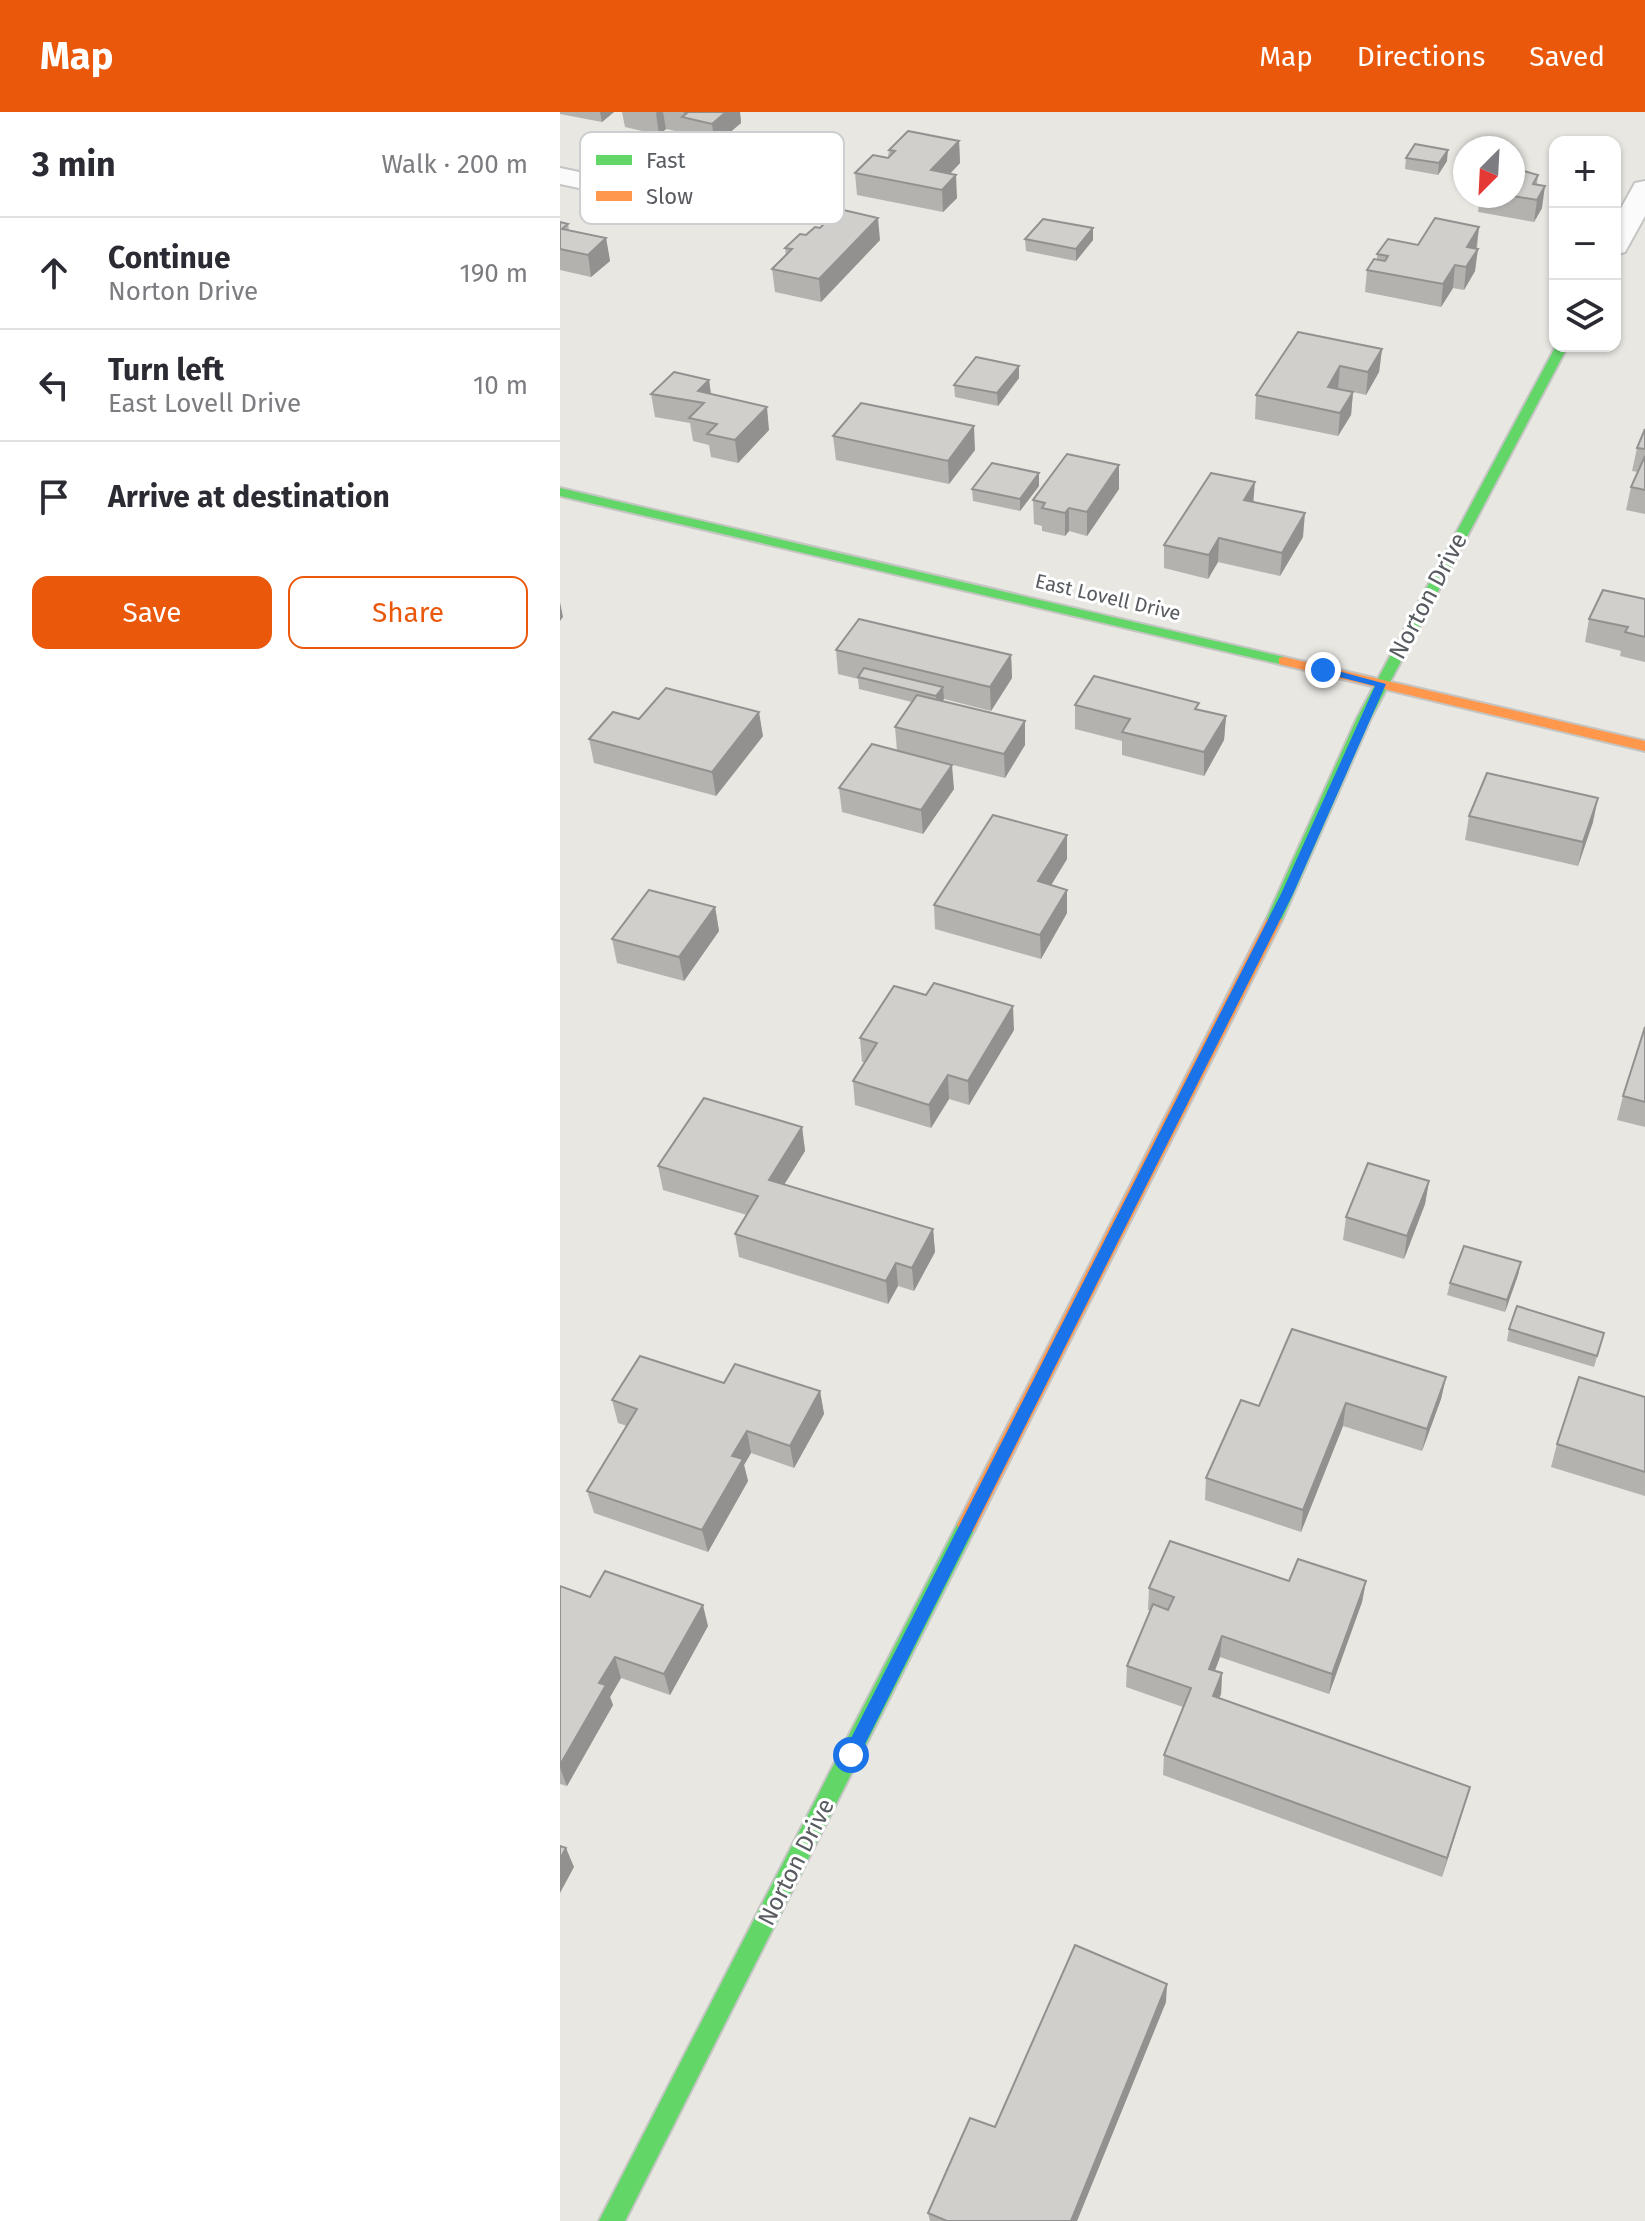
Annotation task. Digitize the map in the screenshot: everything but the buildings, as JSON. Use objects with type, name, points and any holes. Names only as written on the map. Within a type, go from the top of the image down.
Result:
[{"type":"street","points":[[560,176],[580,180]]},
{"type":"street","points":[[1621,235],[1645,189]]},
{"type":"street","name":"Norton Drive","points":[[612,2221],[1221,1027],[1287,894],[1381,684],[1559,352]]},
{"type":"street","name":"East Lovell Drive","points":[[560,492],[1645,746]]},
{"type":"traffic: fast","points":[[1274,920],[1364,718],[1559,352]]},
{"type":"traffic: fast","points":[[560,492],[1284,661]]},
{"type":"traffic: fast","points":[[612,2221],[967,1525]]},
{"type":"traffic: slow","points":[[1284,661],[1645,746]]},
{"type":"traffic: slow","points":[[967,1525],[1274,920]]},
{"type":"route","points":[[851,1755],[1287,894],[1381,684],[1323,670]]}]
